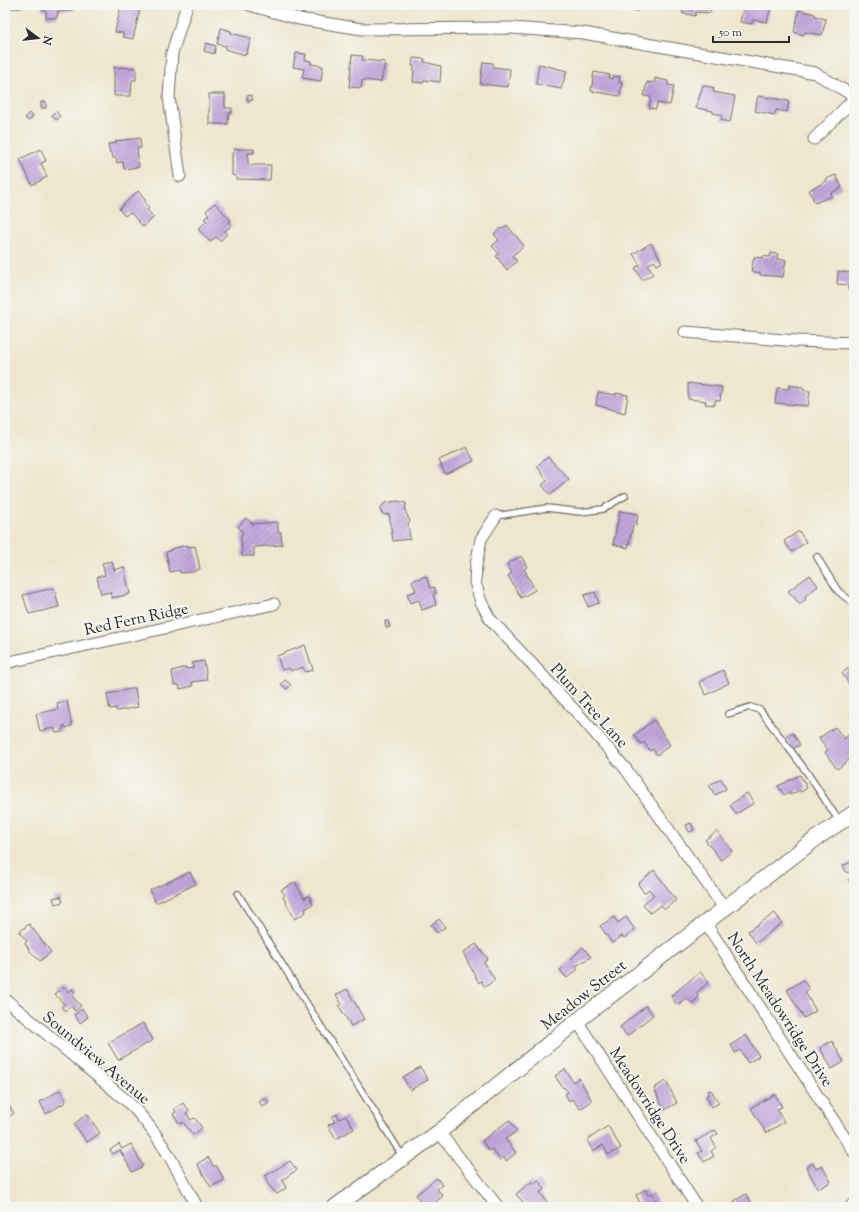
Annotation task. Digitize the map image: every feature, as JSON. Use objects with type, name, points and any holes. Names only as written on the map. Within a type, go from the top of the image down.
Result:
[{"type":"street","points":[[180,176],[169,97],[172,53],[187,5]]},
{"type":"street","points":[[250,5],[299,19],[362,29],[511,28],[583,33],[815,73],[854,96]]},
{"type":"street","points":[[814,139],[854,99]]},
{"type":"street","points":[[685,332],[796,341],[854,343]]},
{"type":"street","name":"Plum Tree Lane","points":[[496,516],[481,539],[476,565],[475,582],[481,602],[490,619],[580,716],[625,768],[725,909]]},
{"type":"street","name":"Red Fern Ridge","points":[[5,663],[274,604]]},
{"type":"street","name":"Meadow Street","points":[[335,1207],[439,1132],[578,1020],[706,924],[839,821],[854,813]]},
{"type":"street","name":"North Meadowridge Drive","points":[[706,924],[854,1152]]},
{"type":"street","name":"Soundview Avenue","points":[[5,999],[127,1101],[143,1117],[163,1146],[197,1207]]},
{"type":"street","name":"Meadowridge Drive","points":[[578,1020],[697,1207]]},
{"type":"street","points":[[439,1132],[498,1207]]},
{"type":"street","points":[[850,1207],[854,1204]]},
{"type":"lane","points":[[496,516],[547,508],[581,512],[603,509],[625,496]]},
{"type":"lane","points":[[817,557],[838,591],[854,604]]},
{"type":"lane","points":[[728,714],[750,707],[760,710],[806,771],[839,821]]},
{"type":"lane","points":[[238,894],[403,1158]]},
{"type":"building","points":[[5,5],[21,5],[21,8],[5,8]]},
{"type":"building","points":[[42,5],[72,5],[72,11],[58,11],[57,18],[46,18],[46,11],[42,10]]},
{"type":"building","points":[[121,5],[141,5],[133,39],[123,37],[123,33],[115,32]]},
{"type":"building","points":[[627,5],[653,5],[653,10],[639,7],[638,11],[626,9]]},
{"type":"building","points":[[684,5],[712,5],[710,13],[696,12],[695,16],[682,13]]},
{"type":"building","points":[[744,5],[771,6],[767,22],[753,20],[752,24],[740,22]]},
{"type":"building","points":[[799,10],[815,14],[815,16],[826,19],[822,35],[805,32],[804,35],[794,32]]},
{"type":"building","points":[[221,28],[231,31],[231,33],[251,38],[246,55],[225,49],[226,46],[217,44]]},
{"type":"building","points":[[206,43],[216,46],[214,54],[204,51]]},
{"type":"building","points":[[296,53],[306,54],[305,60],[311,61],[311,64],[323,66],[321,81],[302,78],[304,69],[293,67]]},
{"type":"building","points":[[352,55],[363,56],[362,60],[385,62],[381,82],[362,80],[361,88],[349,87]]},
{"type":"building","points":[[413,58],[425,59],[424,62],[441,66],[440,82],[424,80],[423,83],[413,82]]},
{"type":"building","points":[[483,62],[493,63],[493,67],[510,69],[508,87],[480,84]]},
{"type":"building","points":[[539,64],[567,71],[561,89],[536,84]]},
{"type":"building","points":[[114,67],[136,68],[136,80],[132,80],[131,96],[114,96]]},
{"type":"building","points":[[594,72],[610,75],[609,78],[612,79],[613,76],[620,77],[619,82],[622,83],[620,96],[591,91]]},
{"type":"building","points":[[655,78],[668,81],[668,85],[674,86],[670,105],[657,103],[656,109],[649,108],[651,97],[644,96],[647,82],[654,83]]},
{"type":"building","points":[[703,85],[714,88],[713,92],[735,96],[730,122],[721,120],[722,115],[713,113],[713,111],[696,108]]},
{"type":"building","points":[[209,94],[225,94],[225,108],[232,108],[232,113],[229,113],[228,124],[209,124]]},
{"type":"building","points":[[251,95],[253,100],[248,101],[247,96]]},
{"type":"building","points":[[758,96],[789,101],[787,112],[776,110],[775,115],[755,111]]},
{"type":"building","points":[[41,102],[46,102],[46,108],[41,108]]},
{"type":"building","points":[[56,111],[60,117],[56,120],[52,115]]},
{"type":"building","points":[[29,113],[33,116],[29,121],[25,118]]},
{"type":"building","points":[[140,138],[141,148],[137,148],[139,167],[124,169],[123,162],[117,163],[116,158],[113,158],[108,144],[116,143],[116,141]]},
{"type":"building","points":[[41,149],[46,161],[41,163],[47,177],[32,185],[20,159]]},
{"type":"building","points":[[234,149],[254,149],[254,153],[248,153],[248,165],[271,165],[270,180],[236,179],[236,176],[232,175],[232,153],[234,153]]},
{"type":"building","points":[[836,175],[842,188],[831,193],[832,196],[815,203],[809,190],[827,181],[826,179]]},
{"type":"building","points":[[138,191],[146,201],[144,202],[149,208],[147,210],[154,217],[143,227],[131,213],[125,216],[119,209]]},
{"type":"building","points":[[215,203],[231,221],[229,222],[232,225],[225,231],[227,234],[220,241],[216,237],[210,242],[198,229],[207,221],[204,219],[209,215],[206,211]]},
{"type":"building","points":[[507,225],[524,246],[512,256],[517,261],[507,270],[496,256],[499,254],[492,246],[499,240],[494,234]]},
{"type":"building","points":[[651,243],[662,262],[657,265],[654,261],[648,265],[653,274],[642,280],[635,268],[640,265],[633,254]]},
{"type":"building","points":[[771,253],[778,254],[777,259],[786,260],[783,277],[760,275],[760,273],[751,271],[754,257],[770,257]]},
{"type":"building","points":[[838,271],[854,273],[854,288],[852,288],[852,290],[848,290],[848,285],[837,284]]},
{"type":"building","points":[[688,383],[722,387],[720,401],[715,400],[715,405],[705,404],[706,401],[688,399]]},
{"type":"building","points":[[789,385],[803,387],[803,390],[810,391],[808,406],[775,403],[777,388],[789,389]]},
{"type":"building","points":[[598,392],[628,395],[625,413],[596,405]]},
{"type":"building","points":[[467,447],[474,461],[445,474],[439,460]]},
{"type":"building","points":[[548,457],[569,479],[550,495],[542,485],[547,481],[537,466]]},
{"type":"building","points":[[397,501],[406,503],[405,511],[410,521],[408,524],[410,539],[393,541],[389,514],[385,515],[381,512],[380,508],[385,503]]},
{"type":"building","points":[[620,511],[638,514],[636,526],[633,525],[628,548],[613,544]]},
{"type":"building","points":[[246,518],[253,524],[278,522],[278,532],[281,532],[282,545],[254,547],[254,556],[242,556],[241,535],[243,532],[238,527]]},
{"type":"building","points":[[799,531],[806,542],[792,552],[784,541]]},
{"type":"building","points":[[187,545],[188,547],[195,546],[200,569],[192,572],[180,573],[179,570],[170,572],[166,552],[171,551],[171,549]]},
{"type":"building","points":[[521,556],[527,567],[524,569],[535,590],[521,598],[508,576],[512,573],[507,564]]},
{"type":"building","points":[[112,561],[114,570],[124,567],[130,594],[112,598],[110,592],[101,594],[97,577],[105,575],[102,563]]},
{"type":"building","points":[[810,575],[818,586],[804,597],[806,599],[800,604],[788,591]]},
{"type":"building","points":[[426,576],[430,588],[434,587],[436,593],[433,594],[436,605],[422,610],[419,600],[410,603],[407,594],[416,591],[412,581]]},
{"type":"building","points":[[54,588],[59,607],[29,614],[23,595]]},
{"type":"building","points":[[595,592],[599,603],[588,607],[584,595]]},
{"type":"building","points":[[385,621],[388,621],[390,627],[386,628]]},
{"type":"building","points":[[305,645],[313,670],[305,672],[303,667],[291,671],[289,668],[282,670],[277,656]]},
{"type":"building","points":[[204,661],[207,680],[192,682],[193,686],[180,689],[179,685],[174,685],[172,671],[186,667],[186,669],[193,668],[192,663]]},
{"type":"building","points":[[850,667],[854,673],[854,688],[852,689],[842,673]]},
{"type":"building","points":[[723,670],[729,683],[706,695],[699,682]]},
{"type":"building","points":[[285,680],[291,685],[287,689],[281,684]]},
{"type":"building","points":[[135,688],[138,707],[117,711],[116,708],[110,709],[107,694]]},
{"type":"building","points":[[67,701],[72,726],[65,728],[65,725],[63,726],[62,732],[56,733],[54,728],[40,731],[36,714],[58,709],[57,703]]},
{"type":"building","points":[[654,720],[670,745],[657,755],[653,749],[650,751],[644,742],[641,744],[634,735]]},
{"type":"building","points":[[835,727],[844,739],[851,733],[854,738],[854,761],[852,763],[850,759],[837,769],[825,752],[828,750],[819,738]]},
{"type":"building","points":[[793,733],[800,745],[792,749],[785,737]]},
{"type":"building","points":[[800,775],[807,788],[801,792],[800,790],[790,795],[789,792],[784,795],[778,786]]},
{"type":"building","points":[[721,779],[726,789],[715,795],[709,785]]},
{"type":"building","points":[[747,793],[754,803],[736,814],[730,805]]},
{"type":"building","points":[[691,823],[694,830],[689,832],[686,825]]},
{"type":"building","points":[[717,831],[732,851],[721,860],[705,840]]},
{"type":"building","points":[[854,860],[854,880],[850,882],[849,879],[853,877],[850,871],[847,873],[843,866]]},
{"type":"building","points":[[654,870],[676,900],[665,909],[661,905],[650,913],[643,904],[654,895],[649,889],[644,893],[638,884]]},
{"type":"building","points":[[190,872],[196,884],[156,903],[150,890]]},
{"type":"building","points":[[295,882],[304,898],[309,896],[313,904],[305,909],[306,912],[295,919],[283,897],[285,895],[281,890]]},
{"type":"building","points":[[61,896],[63,902],[55,904],[53,898]]},
{"type":"building","points":[[775,913],[782,923],[756,943],[748,931]]},
{"type":"building","points":[[614,917],[618,923],[626,917],[635,930],[624,938],[622,936],[612,943],[600,926]]},
{"type":"building","points":[[439,919],[445,927],[437,933],[431,925]]},
{"type":"building","points":[[29,924],[51,952],[40,961],[30,951],[25,943],[27,941],[19,932]]},
{"type":"building","points":[[476,944],[488,959],[484,962],[495,980],[485,987],[481,981],[479,983],[463,953]]},
{"type":"building","points":[[583,947],[591,957],[576,966],[578,969],[567,978],[560,970]]},
{"type":"building","points":[[700,972],[709,982],[696,993],[699,997],[692,1003],[686,998],[677,1005],[671,996]]},
{"type":"building","points":[[803,980],[809,989],[805,992],[816,1011],[804,1018],[787,990]]},
{"type":"building","points":[[64,987],[68,992],[72,989],[75,993],[72,996],[81,1006],[75,1011],[71,1006],[66,1011],[61,1007],[64,1004],[55,994]]},
{"type":"building","points":[[347,989],[364,1019],[351,1026],[339,1006],[342,1004],[336,995]]},
{"type":"building","points":[[646,1006],[653,1015],[627,1036],[620,1027]]},
{"type":"building","points":[[82,1009],[88,1017],[80,1023],[74,1015]]},
{"type":"building","points":[[143,1023],[153,1040],[118,1060],[108,1043]]},
{"type":"building","points":[[746,1035],[759,1056],[748,1063],[740,1050],[735,1053],[731,1045]]},
{"type":"building","points":[[832,1041],[844,1062],[832,1069],[820,1048]]},
{"type":"building","points":[[420,1067],[428,1080],[410,1090],[403,1077]]},
{"type":"building","points":[[565,1069],[573,1082],[579,1078],[592,1101],[580,1109],[572,1099],[569,1101],[565,1094],[568,1092],[564,1087],[563,1088],[555,1076]]},
{"type":"building","points":[[666,1081],[677,1103],[664,1110],[654,1088]]},
{"type":"building","points":[[60,1090],[66,1102],[46,1114],[40,1102]]},
{"type":"building","points":[[711,1090],[719,1103],[712,1107],[706,1096],[709,1094],[708,1091]]},
{"type":"building","points":[[775,1094],[782,1107],[777,1109],[784,1122],[766,1133],[751,1108]]},
{"type":"building","points":[[265,1098],[269,1103],[263,1107],[259,1102]]},
{"type":"building","points":[[5,1100],[14,1113],[5,1120]]},
{"type":"building","points":[[183,1103],[189,1110],[186,1113],[191,1120],[195,1118],[202,1128],[193,1135],[183,1122],[180,1124],[173,1114],[176,1112],[174,1109]]},
{"type":"building","points":[[87,1114],[100,1133],[87,1142],[74,1124]]},
{"type":"building","points":[[337,1114],[339,1119],[346,1116],[354,1129],[336,1139],[328,1125],[335,1122],[332,1117]]},
{"type":"building","points":[[509,1120],[517,1131],[505,1139],[516,1153],[506,1161],[504,1157],[500,1160],[492,1149],[489,1151],[482,1141]]},
{"type":"building","points":[[608,1126],[621,1148],[608,1155],[603,1145],[593,1151],[587,1140]]},
{"type":"building","points":[[715,1130],[718,1134],[711,1138],[716,1147],[711,1151],[714,1156],[704,1162],[698,1153],[702,1151],[696,1141]]},
{"type":"building","points":[[119,1144],[122,1149],[131,1144],[143,1166],[132,1172],[120,1150],[113,1154],[110,1150]]},
{"type":"building","points":[[208,1157],[214,1167],[216,1165],[224,1180],[211,1187],[197,1164]]},
{"type":"building","points":[[290,1161],[297,1170],[282,1180],[286,1188],[277,1194],[267,1183],[269,1182],[265,1176]]},
{"type":"building","points":[[813,1163],[816,1169],[822,1166],[831,1182],[818,1189],[806,1167]]},
{"type":"building","points":[[437,1178],[442,1185],[437,1189],[443,1196],[429,1207],[425,1207],[416,1195]]},
{"type":"building","points":[[538,1180],[545,1189],[540,1192],[550,1207],[532,1207],[529,1204],[526,1206],[516,1194],[532,1181],[534,1184]]},
{"type":"building","points":[[645,1189],[648,1195],[652,1193],[660,1207],[642,1207],[636,1195]]},
{"type":"building","points":[[746,1194],[754,1207],[738,1207],[734,1201]]}]
